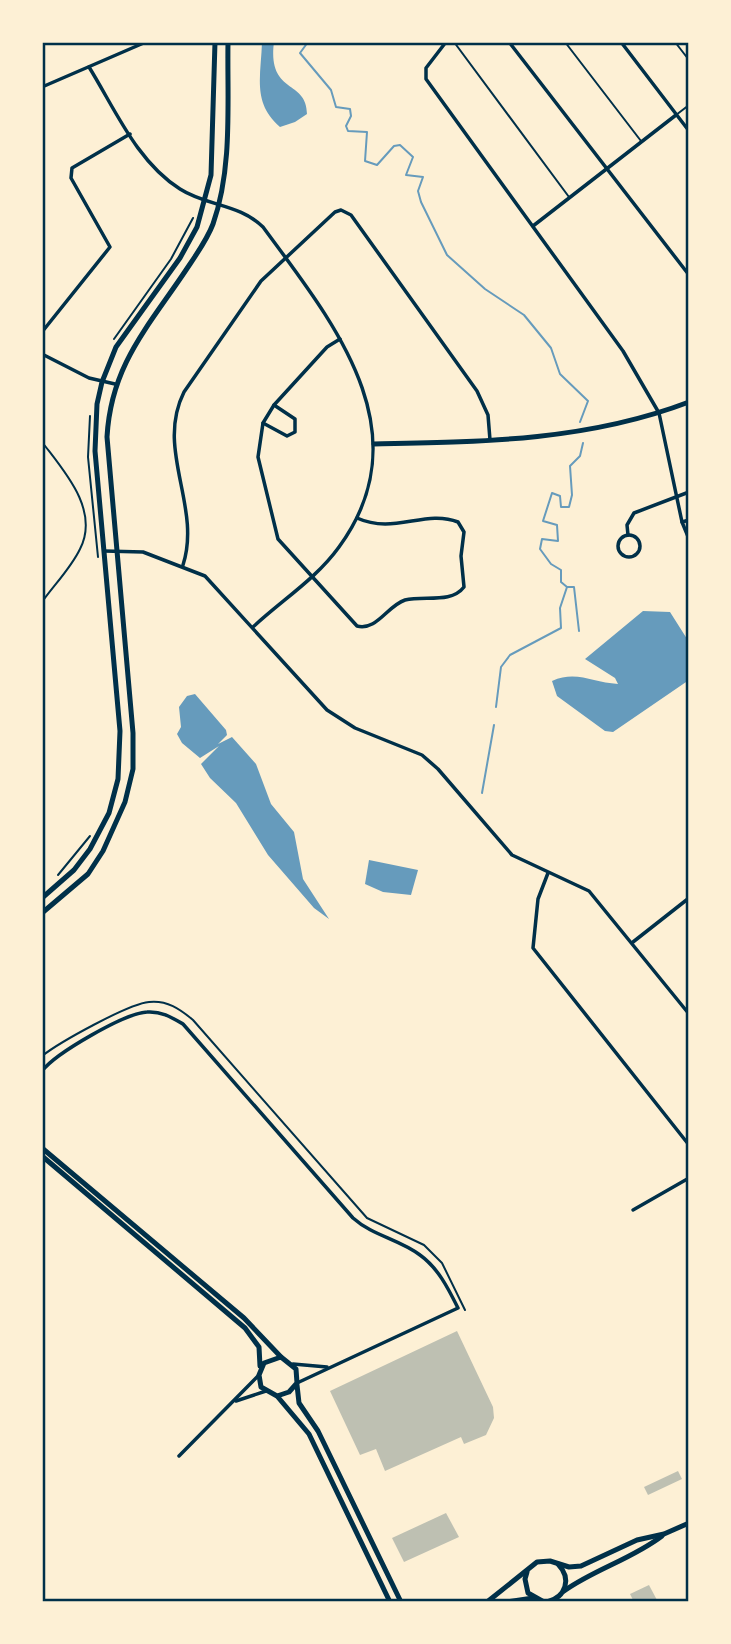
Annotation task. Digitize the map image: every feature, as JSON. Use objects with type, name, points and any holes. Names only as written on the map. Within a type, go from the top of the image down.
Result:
[{"type":"main road","points":[[42,898],[74,870],[90,849],[109,813],[118,779],[120,731],[95,451],[102,382],[129,326],[190,242],[205,200],[211,175],[215,42]]},
{"type":"main road","points":[[42,913],[88,874],[103,852],[125,803],[133,769],[134,733],[107,437],[115,384],[127,357],[204,243],[218,204],[225,159],[229,42]]},
{"type":"main road","points":[[373,444],[490,440],[584,432],[659,413],[689,402]]},
{"type":"main road","points":[[42,1148],[244,1318],[281,1357],[292,1364],[299,1403],[323,1441],[401,1602]]},
{"type":"main road","points":[[42,1156],[245,1328],[259,1347],[259,1372],[266,1391],[277,1396],[309,1434],[390,1602]]},
{"type":"main road","points":[[259,1372],[269,1359],[281,1357]]},
{"type":"main road","points":[[277,1396],[289,1392],[297,1384]]},
{"type":"main road","points":[[487,1602],[543,1560],[581,1566],[637,1540],[664,1534],[689,1523]]},
{"type":"main road","points":[[507,1602],[533,1598],[544,1602],[557,1598],[588,1574],[643,1550],[664,1534]]},
{"type":"main road","points":[[558,1564],[565,1574],[564,1591]]},
{"type":"main road","points":[[527,1572],[525,1586],[533,1598]]},
{"type":"street","points":[[42,87],[146,42]]},
{"type":"street","points":[[446,42],[426,68],[426,79],[623,351],[659,413],[682,522],[689,539]]},
{"type":"street","points":[[509,42],[689,275]]},
{"type":"street","points":[[621,42],[689,131]]},
{"type":"street","points":[[89,67],[156,171],[180,190],[255,220],[285,257],[340,339],[359,373],[370,409],[373,444],[366,494],[357,518],[340,547],[311,578],[253,627]]},
{"type":"street","points":[[533,226],[676,115]]},
{"type":"street","points":[[42,332],[110,247],[71,178],[72,168],[130,134]]},
{"type":"street","points":[[183,565],[189,539],[173,437],[175,409],[253,292],[285,257],[335,212],[341,210],[351,215],[477,391],[488,415],[490,440]]},
{"type":"street","points":[[340,339],[327,347],[274,405],[263,423],[258,444],[258,464],[273,527],[281,545],[357,626],[364,628],[371,626],[400,602],[452,596],[464,587],[461,556],[464,532],[458,522],[449,519],[415,520],[380,526],[357,518]]},
{"type":"street","points":[[42,354],[72,371],[115,384]]},
{"type":"street","points":[[263,423],[288,436],[295,432],[295,419],[274,405]]},
{"type":"street","points":[[628,535],[629,517],[689,492]]},
{"type":"street","points":[[682,522],[689,520]]},
{"type":"street","points":[[628,535],[635,537],[640,543],[638,554],[631,558],[621,555],[618,548],[621,538],[628,535]]},
{"type":"street","points":[[104,551],[143,552],[183,565],[213,583],[327,710],[355,728],[422,755],[438,769],[512,855],[589,891],[689,1014]]},
{"type":"street","points":[[548,873],[538,899],[533,948],[689,1145]]},
{"type":"street","points":[[632,943],[689,898]]},
{"type":"street","points":[[42,1069],[63,1052],[134,1014],[158,1012],[172,1017],[183,1024],[353,1218],[376,1234],[420,1255],[443,1280],[458,1308],[297,1384]]},
{"type":"street","points":[[633,1210],[689,1178]]},
{"type":"street","points":[[292,1364],[329,1367]]},
{"type":"street","points":[[179,1456],[234,1402],[259,1372]]},
{"type":"street","points":[[234,1402],[266,1391]]},
{"type":"lane","points":[[454,42],[570,198]]},
{"type":"lane","points":[[565,42],[642,142]]},
{"type":"lane","points":[[676,42],[689,60]]},
{"type":"lane","points":[[676,115],[689,105]]},
{"type":"path","points":[[111,344],[171,259],[195,209]]},
{"type":"path","points":[[90,412],[88,457],[98,562]]},
{"type":"path","points":[[42,442],[72,482],[85,510],[82,545],[42,602]]},
{"type":"path","points":[[53,882],[94,830]]},
{"type":"water","points":[[262,42],[274,42],[273,59],[276,71],[281,79],[301,95],[305,103],[307,114],[280,127],[271,118],[262,99]]},
{"type":"water","points":[[643,611],[670,612],[689,642],[689,680],[613,732],[605,731],[557,696],[552,681],[577,677],[618,684],[615,678],[585,659]]},
{"type":"water","points":[[195,694],[226,730],[227,735],[218,744],[232,737],[256,764],[271,804],[294,832],[303,879],[329,919],[314,908],[268,855],[236,803],[210,778],[201,764],[219,746],[200,758],[182,743],[177,734],[181,727],[179,707],[187,696]]},
{"type":"water","points":[[369,860],[418,870],[411,895],[383,892],[365,884]]},
{"type":"building","points":[[457,1331],[493,1407],[494,1418],[486,1435],[464,1444],[461,1437],[385,1471],[376,1449],[360,1455],[330,1391]]},
{"type":"building","points":[[678,1471],[682,1479],[648,1495],[644,1487]]},
{"type":"building","points":[[446,1513],[459,1537],[404,1562],[392,1538]]},
{"type":"building","points":[[649,1585],[658,1602],[634,1602],[630,1594]]},
{"type":"waterway","points":[[308,42],[300,53],[331,90],[336,107],[350,109],[351,116],[346,126],[348,131],[367,132],[365,161],[377,165],[394,146],[400,145],[413,157],[406,175],[423,177],[418,191],[421,202],[447,255],[485,289],[524,315],[551,348],[560,374],[588,401],[580,422]]},
{"type":"waterway","points":[[579,631],[574,587],[567,587],[561,582],[561,570],[551,564],[540,549],[542,539],[558,541],[557,525],[543,521],[552,493],[560,496],[561,507],[569,507],[572,495],[570,466],[580,456],[583,443]]},
{"type":"waterway","points":[[496,707],[501,667],[510,655],[561,628],[560,608],[567,587]]},
{"type":"waterway","points":[[482,793],[494,725]]}]
